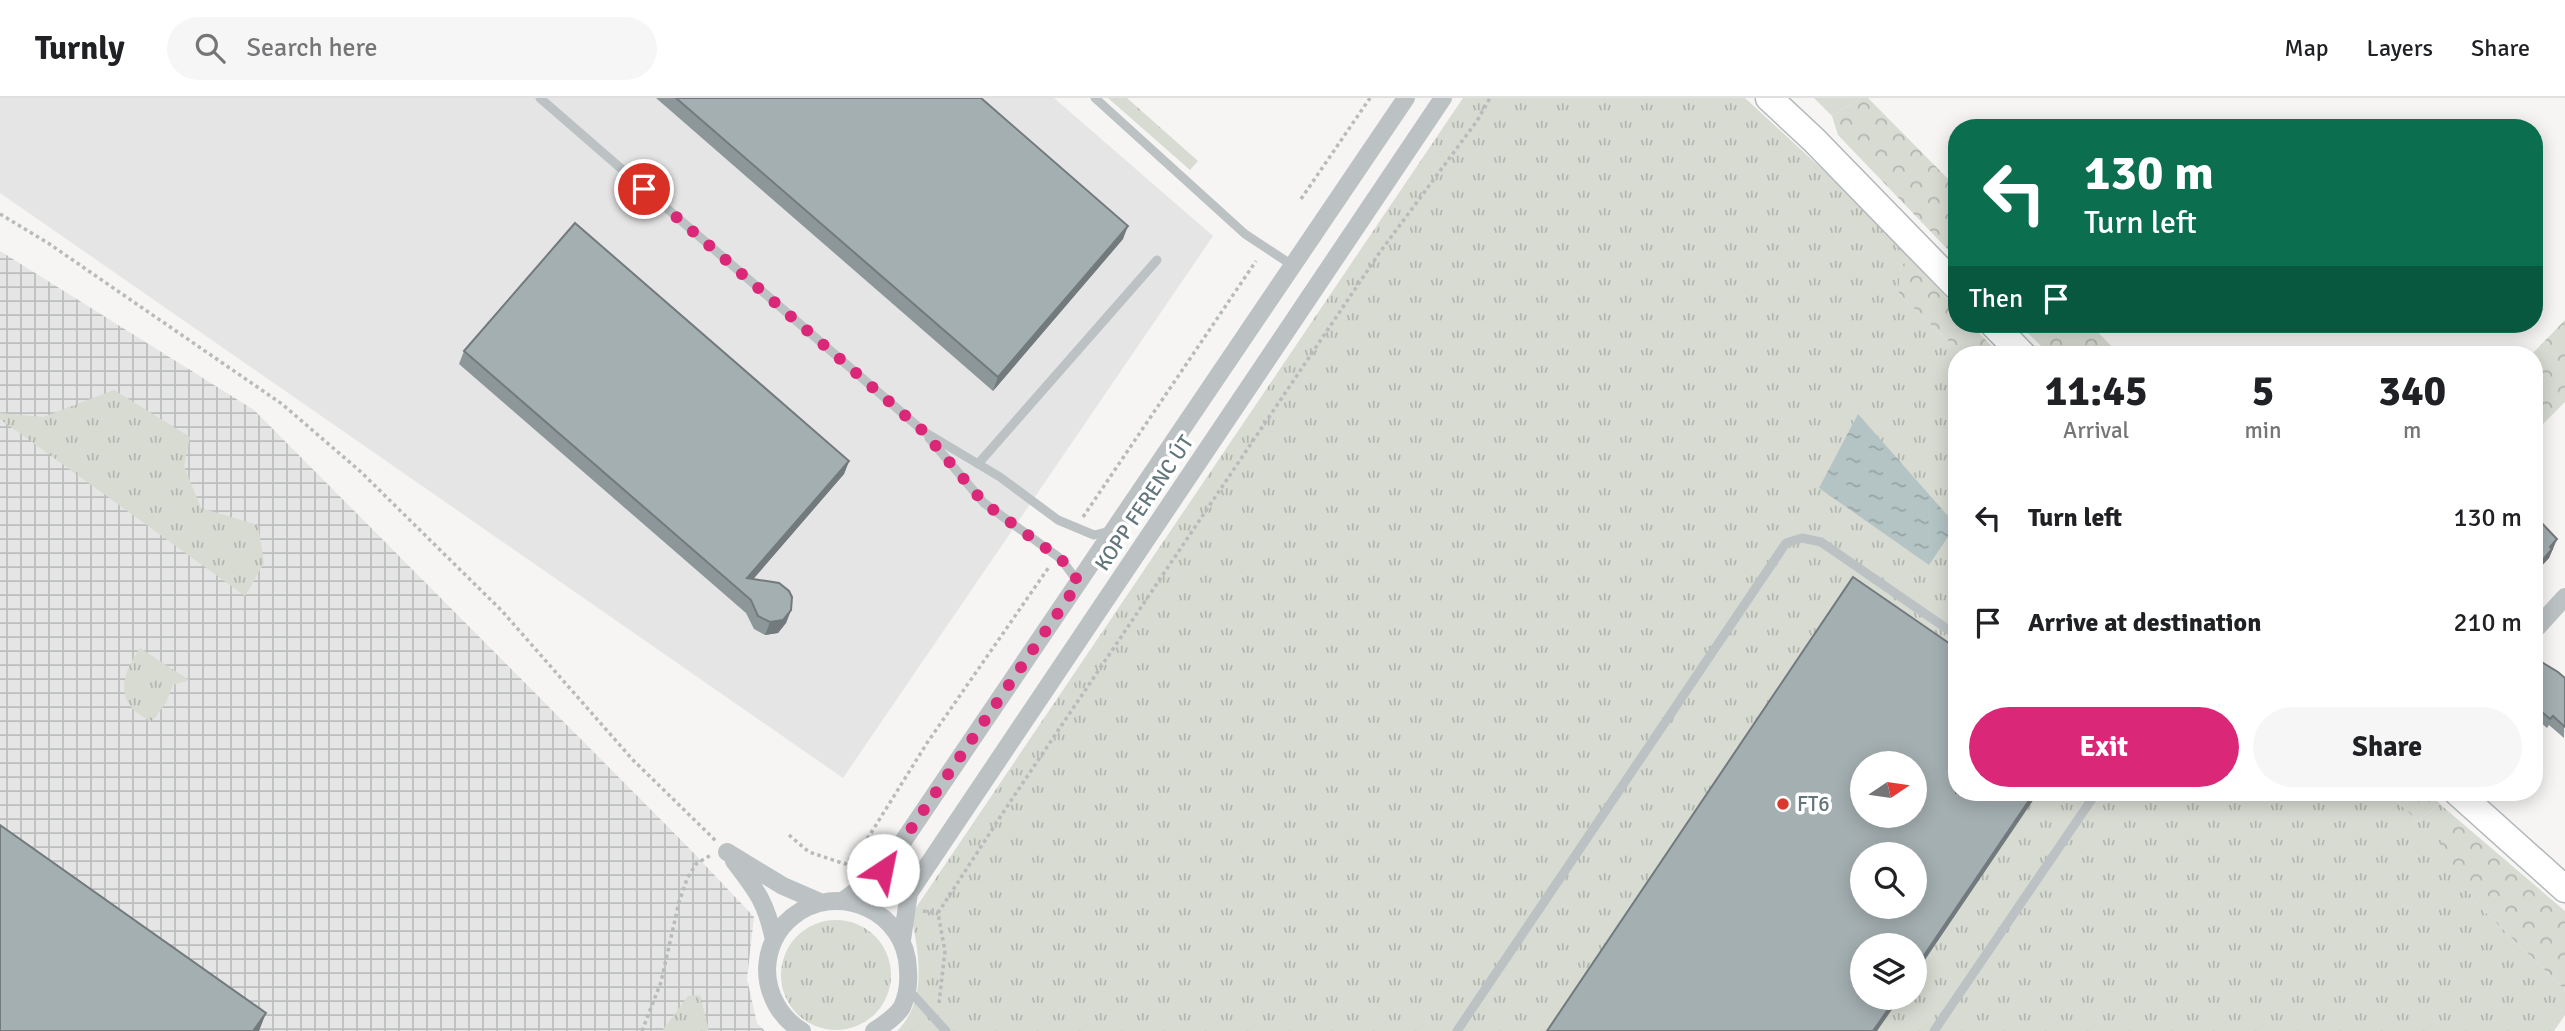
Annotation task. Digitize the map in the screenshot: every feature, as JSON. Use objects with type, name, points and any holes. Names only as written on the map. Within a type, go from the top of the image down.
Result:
[{"type":"main road","points":[[1769,98],[1814,140],[1948,278]]},
{"type":"main road","points":[[2002,333],[2014,346]]},
{"type":"main road","points":[[2467,801],[2565,889]]},
{"type":"street","name":"KOPP FERENC ÚT","points":[[844,900],[883,870],[1406,98]]},
{"type":"street","name":"KOPP FERENC ÚT","points":[[901,940],[909,893],[1443,98]]},
{"type":"street","points":[[2543,621],[2565,597]]},
{"type":"street","points":[[727,852],[783,886],[820,902]]},
{"type":"street","points":[[727,852],[756,889],[768,913],[774,940]]},
{"type":"street","points":[[802,1031],[781,1013],[771,996],[767,977],[768,958],[774,940],[785,923],[801,910],[820,902],[844,900],[868,906],[888,920],[901,940],[908,962],[907,988],[902,1006],[885,1024],[874,1031]]},
{"type":"lane","points":[[540,98],[923,431],[984,503],[1057,556],[1079,582]]},
{"type":"lane","points":[[1095,98],[1245,234],[1292,265]]},
{"type":"lane","points":[[978,464],[1157,260]]},
{"type":"lane","points":[[923,431],[978,464],[1058,520],[1094,535],[1114,528]]},
{"type":"lane","points":[[1457,1031],[1786,543],[1802,538],[1821,542],[1948,629]]},
{"type":"lane","points":[[1934,1031],[2091,801]]},
{"type":"lane","points":[[907,988],[946,1031]]},
{"type":"path","points":[[1301,199],[1370,98]]},
{"type":"path","points":[[933,1018],[941,999],[945,951],[938,913],[1380,252],[1477,121],[1490,98]]},
{"type":"path","points":[[0,214],[48,243],[282,404],[361,472],[502,611],[632,760],[727,852]]},
{"type":"path","points":[[1075,528],[1256,261]]},
{"type":"path","points":[[789,835],[809,852],[845,864],[862,849],[927,743],[1057,556]]},
{"type":"path","points":[[642,1031],[661,982],[687,879],[696,864],[710,855],[727,852]]},
{"type":"shaded area","points":[[0,98],[1054,98],[1213,236],[843,778],[0,193]]},
{"type":"shaded area","points":[[0,251],[254,410],[688,847],[754,917],[747,979],[757,1023],[765,1031],[0,1031]]},
{"type":"green space","points":[[1108,98],[1127,98],[1198,161],[1190,170]]},
{"type":"green space","points":[[1463,98],[1745,98],[1821,168],[1908,256],[1899,271],[1899,294],[1954,346],[1948,346],[1948,649],[1871,751],[1850,751],[1850,784],[1712,1031],[897,1031],[907,1019],[917,991],[917,945],[911,915]]},
{"type":"green space","points":[[1814,98],[1861,98],[1832,116]]},
{"type":"green space","points":[[1861,98],[1868,98],[1948,179],[1948,250],[1838,135],[1832,116]]},
{"type":"green space","points":[[1908,256],[1948,299],[1948,333],[1979,333],[1991,346],[1954,346],[1899,294],[1899,271]]},
{"type":"green space","points":[[2565,320],[2565,402],[2543,424],[2543,346],[2540,346]]},
{"type":"green space","points":[[2028,333],[2099,333],[2111,346],[2041,346]]},
{"type":"green space","points":[[114,390],[190,437],[184,466],[201,508],[258,525],[264,563],[245,596],[0,419],[0,413],[43,417]]},
{"type":"green space","points":[[140,648],[189,680],[173,685],[166,703],[151,722],[133,709],[125,694],[125,678]]},
{"type":"green space","points":[[2008,801],[2397,801],[2417,821],[2440,804],[2449,812],[2440,848],[2478,905],[2565,990],[2565,1015],[2554,1031],[1836,1031],[1862,1010],[1927,1010],[1927,933],[1922,933]]},
{"type":"green space","points":[[2397,801],[2437,801],[2440,804],[2417,821]]},
{"type":"green space","points":[[2449,812],[2565,911],[2565,990],[2478,905],[2439,848]]},
{"type":"green space","points":[[836,920],[857,924],[875,936],[887,954],[891,975],[887,996],[875,1014],[857,1026],[836,1030],[815,1026],[797,1014],[785,996],[781,975],[785,954],[797,936],[815,924]]},
{"type":"green space","points":[[700,995],[709,1031],[662,1031],[688,996]]},
{"type":"water","points":[[1858,414],[1948,516],[1948,537],[1929,565],[1819,488]]},
{"type":"building","points":[[676,98],[981,98],[1128,226],[998,377]]},
{"type":"building","points":[[575,223],[849,461],[747,578],[779,583],[789,591],[792,597],[791,610],[783,620],[770,622],[758,616],[751,600],[464,351]]},
{"type":"building","points":[[2543,524],[2557,539],[2550,547],[2552,549],[2543,560]]},
{"type":"building","name":"FT6","points":[[1853,577],[1948,642],[1948,801],[2029,801],[1927,951],[1927,933],[1850,933],[1850,1010],[1888,1010],[1873,1031],[1547,1031]]},
{"type":"building","points":[[2543,663],[2565,678],[2565,727],[2553,716],[2550,719],[2543,713]]},
{"type":"building","points":[[0,825],[266,1013],[253,1031],[0,1031]]},
{"type":"place","name":"FT6","points":[[1783,804]]},
{"type":"route","points":[[644,189],[923,431],[984,503],[1061,559],[1079,582],[883,870]]}]
